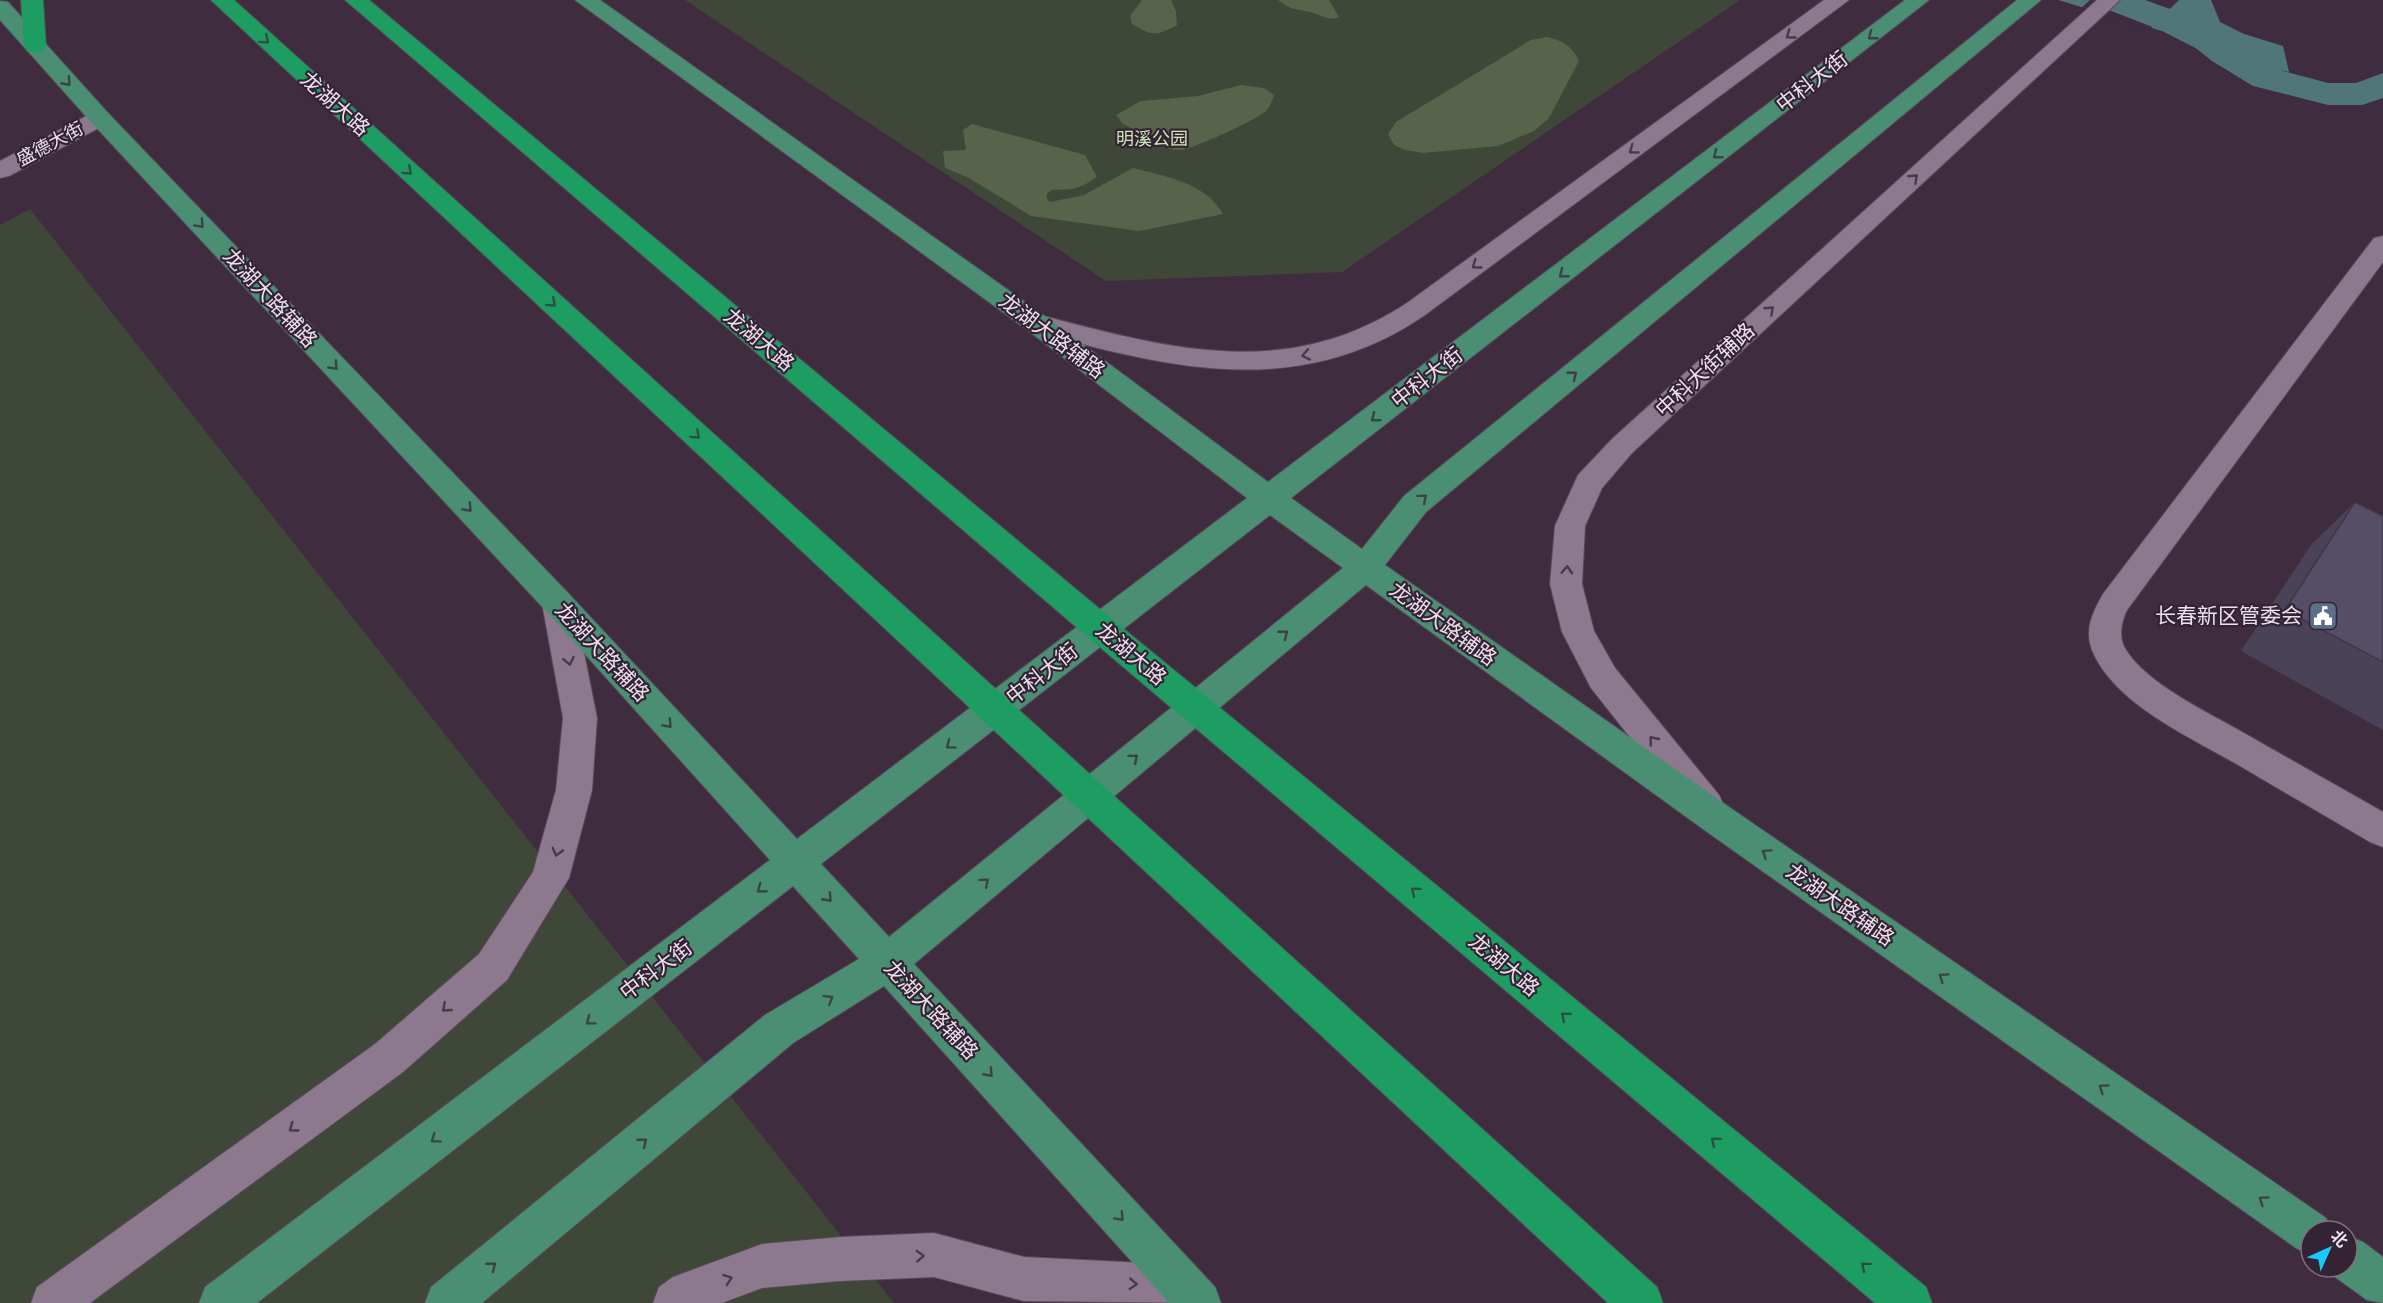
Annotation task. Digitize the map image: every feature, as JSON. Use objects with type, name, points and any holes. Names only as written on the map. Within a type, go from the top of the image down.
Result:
[{"type":"highway","points":[[32,0],[35,46]]},
{"type":"highway","name":"龙湖大路","points":[[222,0],[1641,1303]]},
{"type":"highway","name":"龙湖大路","points":[[356,0],[1101,629],[1910,1303]]},
{"type":"main road","name":"龙湖大路辅路","points":[[586,0],[1036,323],[1270,500],[1365,568],[1716,818],[2299,1225]]},
{"type":"main road","name":"中科大街","points":[[222,1303],[1918,0]]},
{"type":"main road","points":[[447,1303],[779,1029],[887,963],[1365,568],[1415,504],[2030,0]]},
{"type":"main road","name":"龙湖大路辅路","points":[[0,7],[100,118],[558,603],[1192,1295]]},
{"type":"main road","points":[[2359,1267],[2383,1284]]},
{"type":"street","points":[[1036,323],[1169,357],[1217,363],[1265,362],[1309,354],[1360,340],[1381,331],[1416,309],[1838,0]]},
{"type":"street","name":"中科大街辅路","points":[[1716,818],[1603,678],[1578,632],[1566,584],[1570,526],[1589,483],[1622,446],[2109,0]]},
{"type":"street","name":"盛德大街","points":[[0,171],[100,118]]},
{"type":"street","points":[[2383,244],[2114,603],[2106,621],[2105,638],[2116,663],[2139,685],[2169,707],[2383,831]]},
{"type":"street","points":[[53,1303],[389,1058],[493,967],[550,878],[574,790],[580,717],[558,603]]},
{"type":"street","points":[[675,1303],[689,1293],[762,1266],[840,1259],[934,1255],[1024,1279],[1192,1295]]},
{"type":"green space","name":"明溪公园","points":[[685,0],[1740,0],[1342,272],[1106,281]]},
{"type":"green space","points":[[30,209],[894,1303],[0,1303],[0,225]]},
{"type":"shaded area","points":[[1142,0],[1171,0],[1176,11],[1177,25],[1155,34],[1132,24],[1130,16]]},
{"type":"shaded area","points":[[1278,0],[1329,0],[1339,17],[1328,18],[1293,9]]},
{"type":"shaded area","points":[[2058,0],[2211,0],[2220,22],[2244,34],[2283,46],[2289,72],[2225,63],[2162,31]]},
{"type":"shaded area","points":[[1547,37],[1566,44],[1579,61],[1549,118],[1534,131],[1498,146],[1423,153],[1405,150],[1394,145],[1388,134],[1396,122],[1531,40]]},
{"type":"shaded area","points":[[1241,85],[1264,88],[1274,95],[1267,110],[1211,140],[1181,150],[1167,148],[1159,137],[1141,133],[1123,124],[1116,115],[1141,101],[1198,96]]},
{"type":"shaded area","points":[[972,124],[1085,155],[1097,177],[1076,188],[1052,190],[1047,194],[1050,202],[1084,195],[1133,168],[1184,182],[1216,203],[1223,214],[1139,231],[1031,216],[969,178],[945,168],[943,151],[966,150],[963,130]]},
{"type":"pier","points":[[2090,0],[2179,0],[2149,30],[2079,10]]},
{"type":"building","points":[[2355,502],[2383,516],[2383,662],[2285,610]]},
{"type":"waterway","points":[[2113,0],[2199,32],[2225,53],[2266,78],[2328,94],[2362,94],[2383,84]]},
{"type":"place","name":"长春新区管委会","points":[[2323,616]]}]
